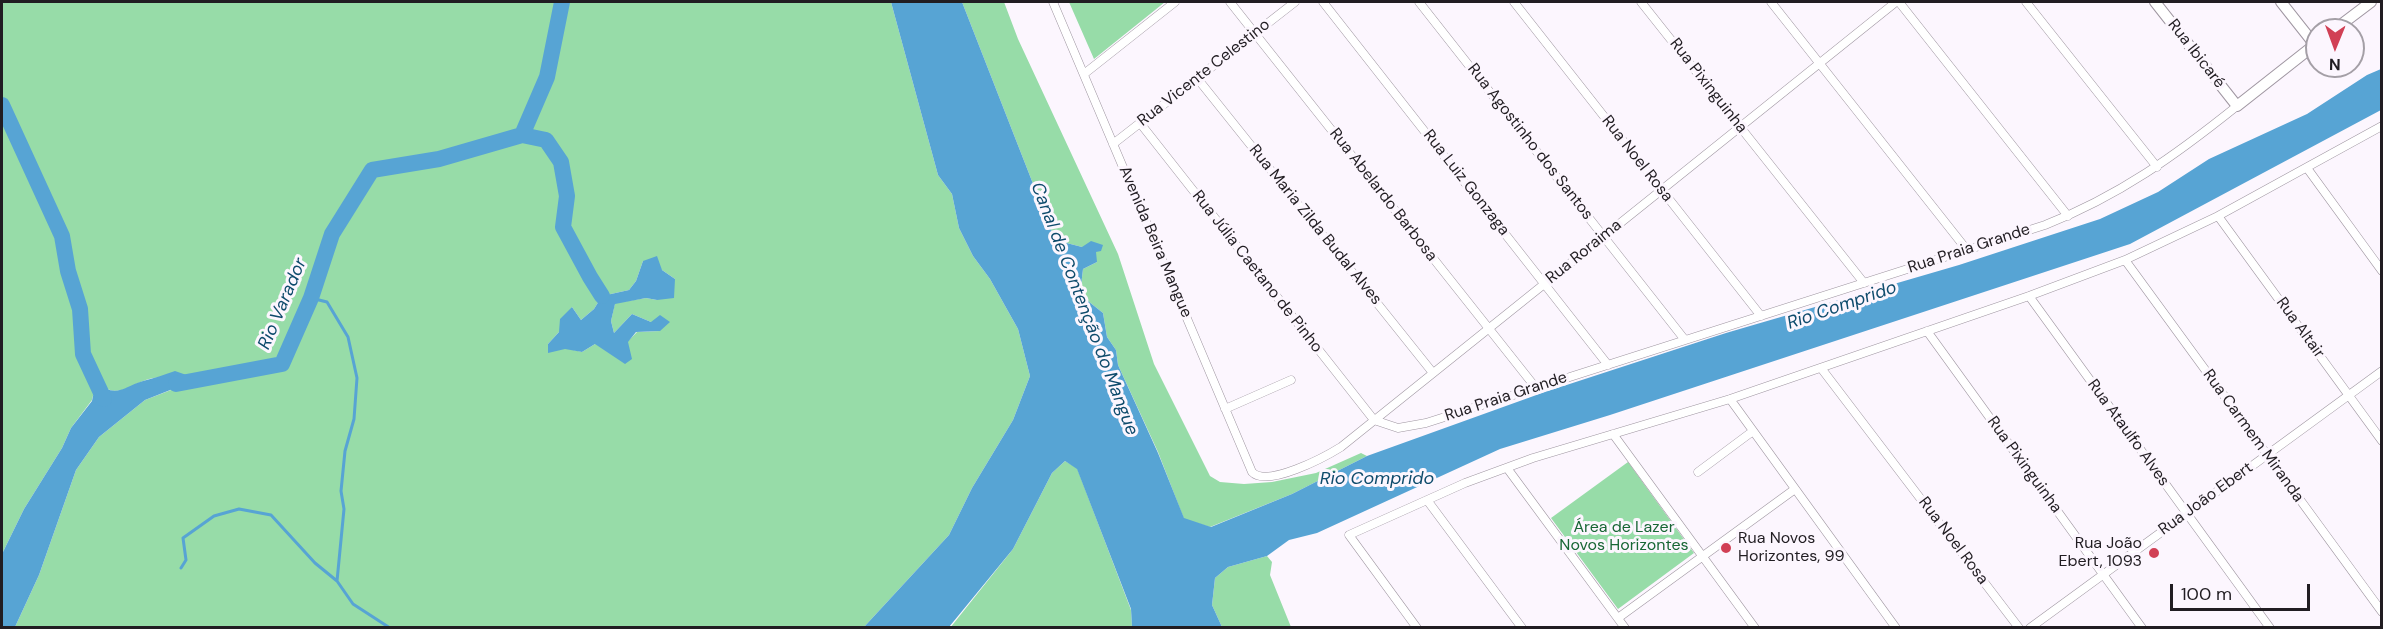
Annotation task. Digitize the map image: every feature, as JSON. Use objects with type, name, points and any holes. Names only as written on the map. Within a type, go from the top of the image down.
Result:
[{"type":"street","name":"Avenida Beira Mangue","points":[[1053,2],[1252,472],[1260,478]]},
{"type":"street","points":[[1084,74],[1174,2]]},
{"type":"street","name":"Rua Abelardo Barbosa","points":[[1230,2],[1536,388]]},
{"type":"street","name":"Rua Vicente Celestino","points":[[1113,144],[1295,2]]},
{"type":"street","name":"Rua Luiz Gonzaga","points":[[1323,2],[1608,365]]},
{"type":"street","name":"Rua Agostinho dos Santos","points":[[1419,2],[1685,340]]},
{"type":"street","name":"Rua Noel Rosa","points":[[1514,2],[1761,316]]},
{"type":"street","name":"Rua Pixinguinha","points":[[1641,2],[1864,283]]},
{"type":"street","points":[[1771,2],[1967,250]]},
{"type":"street","points":[[1897,2],[2068,216]]},
{"type":"street","name":"Rua Roraima","points":[[1260,478],[1271,477],[1322,458],[1341,447],[1897,2]]},
{"type":"street","points":[[2026,2],[2157,167]]},
{"type":"street","name":"Rua Ibicaré","points":[[2155,2],[2237,106]]},
{"type":"street","points":[[2281,2],[2305,31]]},
{"type":"street","points":[[2350,18],[2371,2]]},
{"type":"street","name":"Rua Praia Grande","points":[[1374,420],[1392,428],[1412,427],[2068,216],[2106,198],[2157,167],[2305,53]]},
{"type":"street","name":"Rua Maria Zilda Budal Alves","points":[[1197,78],[1433,373]]},
{"type":"street","name":"Rua Júlia Caetano de Pinho","points":[[1140,123],[1374,420]]},
{"type":"street","points":[[1417,627],[1349,535],[1427,500],[1561,448],[1730,399],[2029,296],[2125,260],[2218,216],[2382,126]]},
{"type":"street","points":[[2307,168],[2382,271]]},
{"type":"street","name":"Rua Altair","points":[[2218,216],[2382,441]]},
{"type":"street","name":"Rua Carmem Miranda","points":[[2125,260],[2382,612]]},
{"type":"street","name":"Rua Ataulfo Alves","points":[[2029,296],[2270,627]]},
{"type":"street","name":"Rua Pixinguinha","points":[[1927,331],[2142,627]]},
{"type":"street","name":"Rua Noel Rosa","points":[[1821,368],[2019,627]]},
{"type":"street","name":"Rua João Ebert","points":[[2030,627],[2382,371]]},
{"type":"street","points":[[1225,409],[1291,380]]},
{"type":"street","points":[[1730,399],[1896,627]]},
{"type":"street","points":[[1698,472],[1754,431]]},
{"type":"street","points":[[1613,434],[1755,627]]},
{"type":"street","points":[[1507,468],[1625,627]]},
{"type":"street","points":[[1618,618],[1795,489]]},
{"type":"street","points":[[1427,500],[1522,627]]},
{"type":"green space","points":[[2,2],[891,2],[938,175],[952,194],[959,228],[973,256],[990,279],[1018,329],[1030,376],[1013,420],[972,488],[949,535],[864,627],[15,627],[39,575],[76,470],[99,437],[145,400],[197,380],[164,377],[145,380],[119,391],[112,391],[96,383],[92,400],[71,428],[62,448],[24,509],[2,554]],"holes":[[[643,261],[675,279],[657,300],[646,298],[615,303],[611,321],[614,333],[632,314],[651,322],[660,331],[637,332],[628,341],[595,344],[582,352],[548,344],[559,332],[572,307],[581,320],[594,309],[602,296],[629,290],[636,281]]]},
{"type":"green space","points":[[962,2],[1004,2],[1018,39],[1118,254],[1154,364],[1210,476],[1220,482],[1244,484],[1272,482],[1316,473],[1361,453],[1367,456],[1292,494],[1210,527],[1184,519],[1158,452],[1118,365],[1116,350],[1107,337],[1103,313],[1083,297],[1081,286],[1083,269],[1097,262],[1082,247],[1055,240]]},
{"type":"green space","points":[[1069,2],[1165,2],[1094,59]]},
{"type":"green space","points":[[1065,461],[1077,468],[1131,610],[1132,627],[950,628],[1013,549],[1052,473]]},
{"type":"green space","name":"Área de Lazer Novos Horizontes","points":[[1628,462],[1694,553],[1618,609],[1551,518]]},
{"type":"green space","points":[[1267,556],[1272,562],[1270,575],[1291,627],[1222,627],[1212,605],[1215,578],[1228,567]]},
{"type":"water","points":[[891,2],[962,2],[1055,240],[1082,247],[1091,241],[1103,245],[1101,251],[1096,252],[1097,262],[1083,269],[1081,286],[1083,297],[1103,313],[1107,337],[1116,350],[1118,365],[1158,453],[1184,518],[1211,527],[1292,494],[1367,456],[1542,393],[1726,333],[1959,265],[2100,219],[2158,192],[2209,159],[2307,114],[2367,75],[2381,69],[2381,110],[2130,244],[1500,449],[1317,533],[1289,540],[1267,556],[1228,567],[1215,578],[1212,605],[1222,627],[1132,627],[1131,609],[1077,469],[1065,461],[1052,473],[1013,549],[949,627],[864,627],[949,535],[972,488],[1013,420],[1030,376],[1018,329],[990,279],[973,256],[959,228],[952,194],[938,175]]},
{"type":"water","points":[[657,256],[662,270],[675,279],[674,298],[657,300],[646,298],[615,304],[611,321],[614,333],[632,314],[651,322],[660,315],[670,322],[660,331],[636,332],[628,342],[632,359],[625,364],[595,344],[582,352],[565,349],[548,353],[548,344],[559,332],[560,319],[572,307],[581,320],[594,309],[602,296],[629,290],[636,281],[643,261]]},
{"type":"water","points":[[175,371],[198,379],[145,400],[99,437],[76,470],[39,575],[15,627],[2,627],[2,554],[24,509],[62,448],[71,428],[92,401],[96,382],[114,391]]},
{"type":"waterway","name":"Rio Varador","points":[[176,384],[282,364],[311,298],[332,234],[372,170],[439,159],[522,135],[547,77],[562,2]]},
{"type":"waterway","points":[[2,105],[62,236],[68,271],[80,309],[83,354],[104,399]]},
{"type":"waterway","points":[[522,135],[546,140],[561,162],[567,196],[563,227],[602,296]]},
{"type":"waterway","points":[[181,568],[186,560],[183,538],[214,516],[239,509],[271,515],[315,563],[337,581],[344,509],[341,491],[345,451],[354,419],[357,378],[348,337],[327,302],[311,298]]},
{"type":"waterway","points":[[337,581],[353,604],[390,628]]},
{"type":"place","name":"Rua Novos Horizontes, 99","points":[[1726,548]]},
{"type":"place","name":"Rua João Ebert, 1093","points":[[2154,553]]},
{"type":"water label","name":"Rio Comprido","points":[[1842,306]]},
{"type":"water label","name":"Canal de Contenção do Mangue","points":[[1084,309]]},
{"type":"water label","name":"Rio Comprido","points":[[1377,479]]}]
